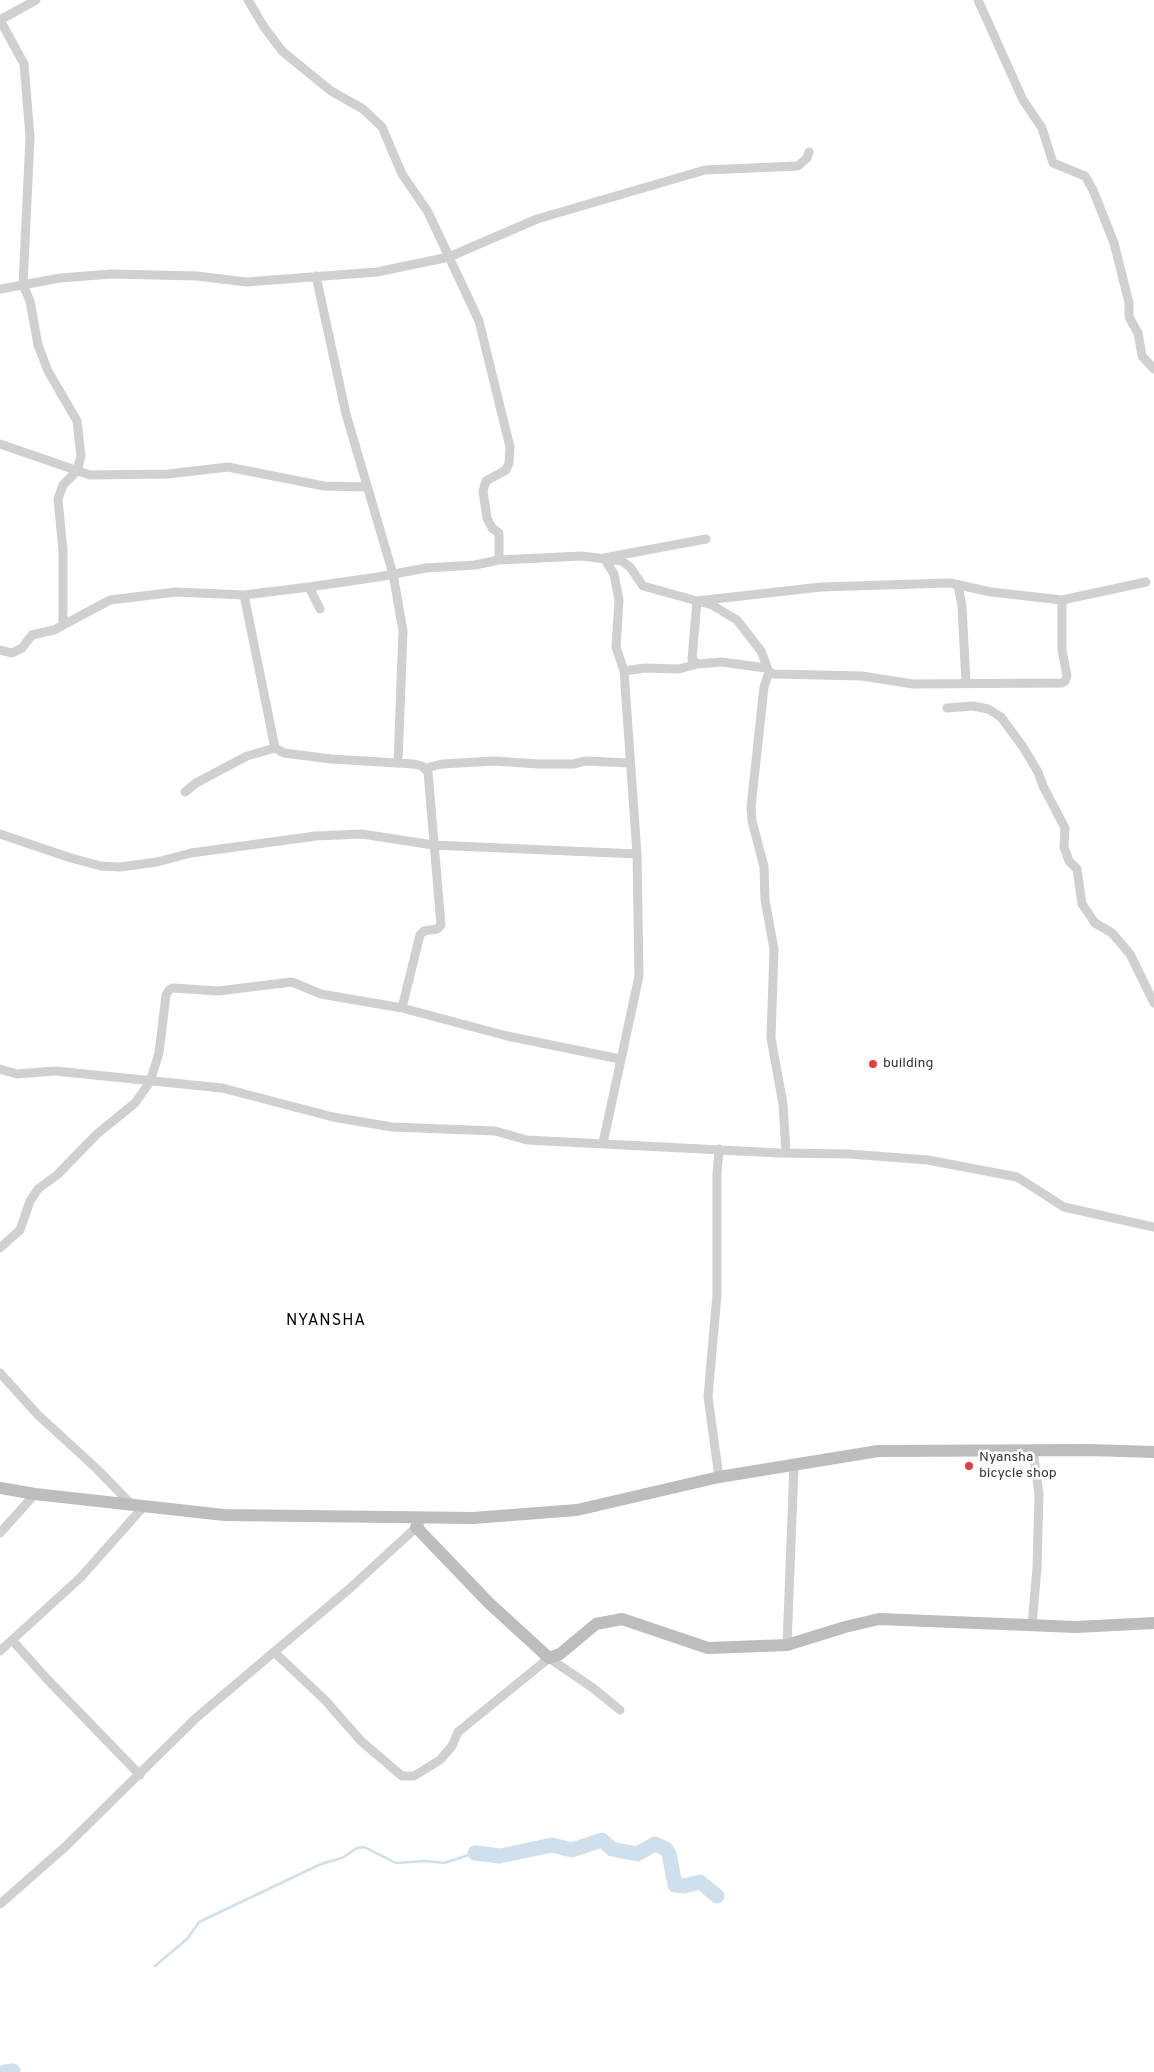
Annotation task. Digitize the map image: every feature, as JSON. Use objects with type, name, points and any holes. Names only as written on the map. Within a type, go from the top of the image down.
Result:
[{"type":"street","points":[[36,0],[0,20],[24,64],[30,128],[23,285],[30,301],[38,344],[48,371],[77,421],[82,456],[77,470],[63,485],[58,499],[63,551],[63,625]]},
{"type":"street","points":[[248,0],[264,27],[282,51],[331,91],[363,109],[382,127],[402,174],[428,212],[479,321],[510,448],[509,463],[505,472],[486,481],[483,491],[486,518],[492,528],[499,533],[499,560]]},
{"type":"street","points":[[978,0],[1023,100],[1042,128],[1053,163],[1085,176],[1093,190],[1114,243],[1129,303],[1129,317],[1138,333],[1142,356],[1154,369]]},
{"type":"street","points":[[0,289],[60,278],[111,274],[197,276],[246,282],[377,272],[449,257],[537,219],[705,170],[798,166],[807,158],[809,152]]},
{"type":"street","points":[[316,276],[346,414],[393,574],[403,632],[398,763]]},
{"type":"street","points":[[0,444],[90,475],[168,474],[228,467],[324,486],[367,487]]},
{"type":"street","points":[[604,558],[706,539]]},
{"type":"street","points":[[0,650],[12,653],[22,648],[32,635],[54,630],[110,600],[176,592],[244,595],[309,587],[426,568],[475,565],[499,560],[582,556],[622,562],[630,568],[643,586],[712,605],[737,620],[761,651],[768,670],[764,687],[752,821],[764,867],[765,900],[774,949],[771,1038],[783,1104],[786,1153]]},
{"type":"street","points":[[603,1143],[639,976],[637,854],[624,671],[616,647],[619,600],[614,574],[604,558]]},
{"type":"street","points":[[697,601],[821,587],[950,583],[991,592],[1062,600],[1146,582]]},
{"type":"street","points":[[958,585],[962,606],[966,683]]},
{"type":"street","points":[[309,587],[320,609]]},
{"type":"street","points":[[244,595],[275,748]]},
{"type":"street","points":[[624,671],[645,668],[679,669],[697,664],[722,662],[804,676],[862,676],[913,684],[1065,681],[1067,676],[1062,650],[1062,600]]},
{"type":"street","points":[[697,601],[692,659],[697,664]]},
{"type":"street","points":[[947,708],[972,706],[988,709],[1001,718],[1023,747],[1038,772],[1043,786],[1065,828],[1064,847],[1069,861],[1077,869],[1082,904],[1095,923],[1112,933],[1130,954],[1154,1003]]},
{"type":"street","points":[[185,792],[196,783],[247,756],[275,748],[284,753],[324,758],[414,764],[426,768],[442,764],[494,761],[539,764],[573,764],[586,761],[630,763]]},
{"type":"street","points":[[402,1008],[420,935],[424,931],[437,929],[441,925],[428,795],[430,784],[426,768]]},
{"type":"street","points":[[0,834],[71,858],[101,866],[120,867],[157,862],[190,854],[316,836],[362,834],[433,845],[637,854]]},
{"type":"street","points":[[0,1248],[20,1230],[30,1201],[38,1189],[57,1175],[97,1134],[135,1103],[150,1082],[159,1053],[166,995],[169,990],[174,988],[218,991],[292,982],[321,994],[402,1008],[508,1036],[620,1059]]},
{"type":"street","points":[[0,1069],[18,1074],[55,1072],[222,1088],[333,1117],[392,1127],[495,1131],[527,1140],[786,1153],[849,1154],[928,1160],[1017,1177],[1064,1207],[1154,1227]]},
{"type":"street","points":[[719,1477],[708,1397],[716,1301],[717,1172],[720,1149]]},
{"type":"street","points":[[0,1373],[38,1415],[138,1505]]},
{"type":"street","points":[[1032,1625],[1037,1568],[1039,1494],[1033,1450]]},
{"type":"street","points":[[0,1488],[35,1494],[224,1515],[473,1518],[577,1510],[719,1477],[878,1451],[1033,1450],[1154,1452]]},
{"type":"street","points":[[787,1645],[794,1466]]},
{"type":"street","points":[[0,1533],[35,1494]]},
{"type":"street","points":[[0,1651],[81,1577],[138,1505]]},
{"type":"street","points":[[0,1904],[65,1847],[196,1718],[348,1590],[427,1517]]},
{"type":"street","points":[[416,1527],[490,1603],[549,1658],[593,1688],[620,1710]]},
{"type":"street","points":[[274,1652],[325,1700],[361,1742],[402,1776],[414,1776],[440,1760],[452,1746],[458,1732],[549,1658],[560,1654],[596,1624],[622,1619],[708,1648],[787,1645],[845,1626],[879,1619],[1076,1627],[1154,1623]]},
{"type":"street","points":[[12,1640],[140,1775]]},
{"type":"waterway","points":[[475,1853],[500,1856],[552,1845],[572,1850],[602,1840],[612,1849],[637,1854],[655,1844],[666,1849],[669,1854],[675,1885],[684,1886],[700,1882],[717,1896]]},
{"type":"waterway","points":[[155,1966],[187,1939],[199,1922],[321,1864],[342,1858],[357,1848],[364,1847],[396,1863],[425,1861],[444,1863],[475,1853]]},
{"type":"waterway","points":[[5,2072],[13,2071]]},
{"type":"place","name":"building","points":[[873,1064]]},
{"type":"place","name":"Nyansha bicycle shop","points":[[969,1466]]},
{"type":"district","name":"NYANSHA","points":[[326,1322]]}]
